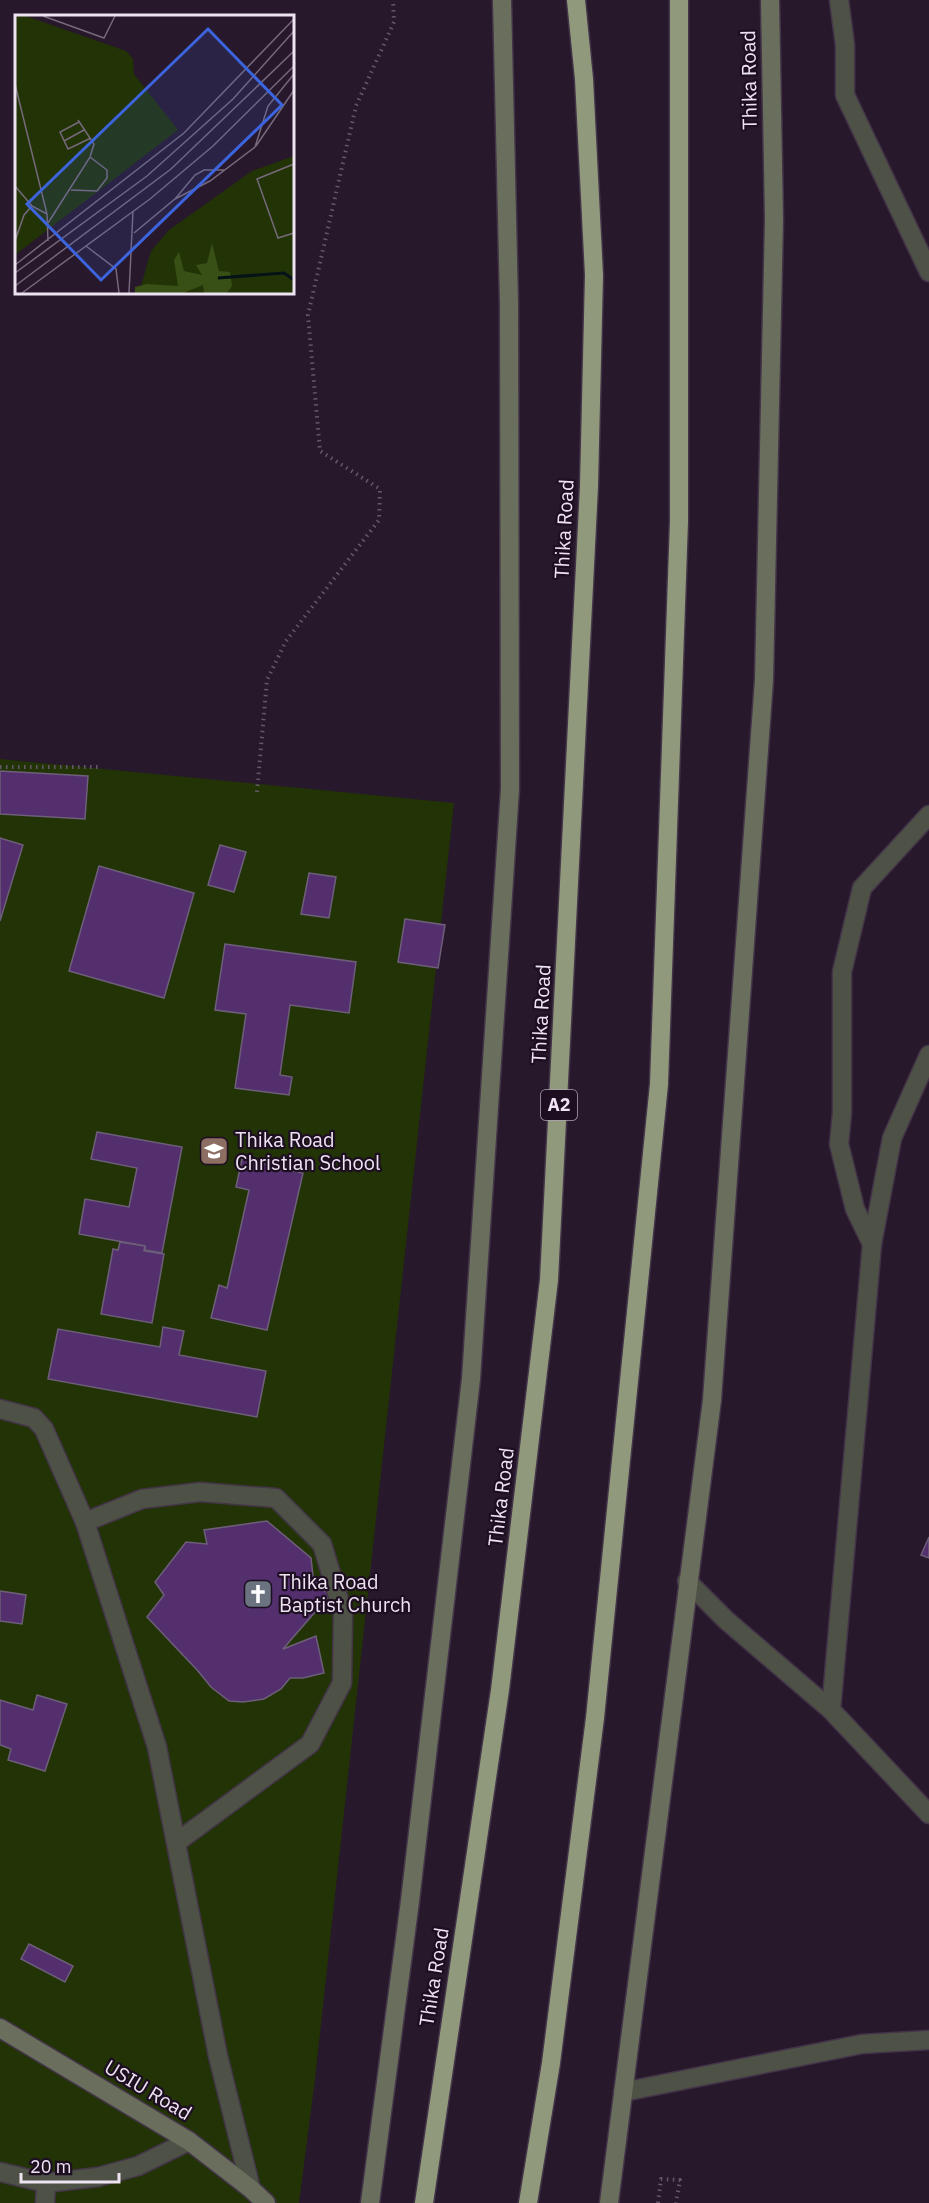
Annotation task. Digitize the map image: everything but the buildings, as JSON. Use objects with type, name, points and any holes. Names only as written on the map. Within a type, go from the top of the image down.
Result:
[{"type":"highway","name":"Thika Road","points":[[424,2203],[500,1690],[549,1280],[588,510],[593,298],[584,79],[576,0]]},
{"type":"highway","points":[[528,2203],[551,2063],[595,1718],[659,1084],[679,521],[679,0]]},
{"type":"main road","name":"Thika Road","points":[[370,2203],[410,1901],[471,1379],[510,789],[509,303],[502,0]]},
{"type":"main road","name":"Thika Road","points":[[609,2203],[712,1400],[764,680],[774,219],[770,0]]},
{"type":"main road","name":"USIU Road","points":[[0,2028],[189,2141],[266,2203]]},
{"type":"street","points":[[839,0],[845,45],[845,95],[929,272]]},
{"type":"street","points":[[872,1244],[855,1209],[839,1144],[842,1113],[842,972],[862,888],[929,815]]},
{"type":"street","points":[[831,1710],[872,1244],[892,1138],[929,1055]]},
{"type":"street","points":[[0,1409],[34,1418],[44,1429],[85,1522],[157,1747],[218,2056],[251,2189]]},
{"type":"street","points":[[85,1522],[142,1499],[200,1492],[276,1498],[322,1544],[343,1613],[342,1683],[310,1744],[177,1842]]},
{"type":"street","points":[[687,1581],[726,1620],[831,1710],[929,1814]]},
{"type":"street","points":[[623,2092],[862,2044],[929,2040]]},
{"type":"street","points":[[0,2172],[46,2183],[99,2177],[138,2166],[189,2141]]},
{"type":"street","points":[[45,2203],[46,2183]]},
{"type":"path","points":[[257,792],[267,680],[286,640],[379,520],[380,489],[320,451],[308,315],[356,106],[394,22],[393,0]]},
{"type":"path","points":[[0,767],[100,767]]},
{"type":"path","points":[[658,2203],[661,2179],[680,2180],[676,2203]]},
{"type":"green space","points":[[0,759],[454,803],[315,2079],[299,2203],[0,2203]]},
{"type":"place","name":"Thika Road Christian School","points":[[214,1151]]},
{"type":"place","name":"Thika Road Baptist Church","points":[[258,1594]]}]
